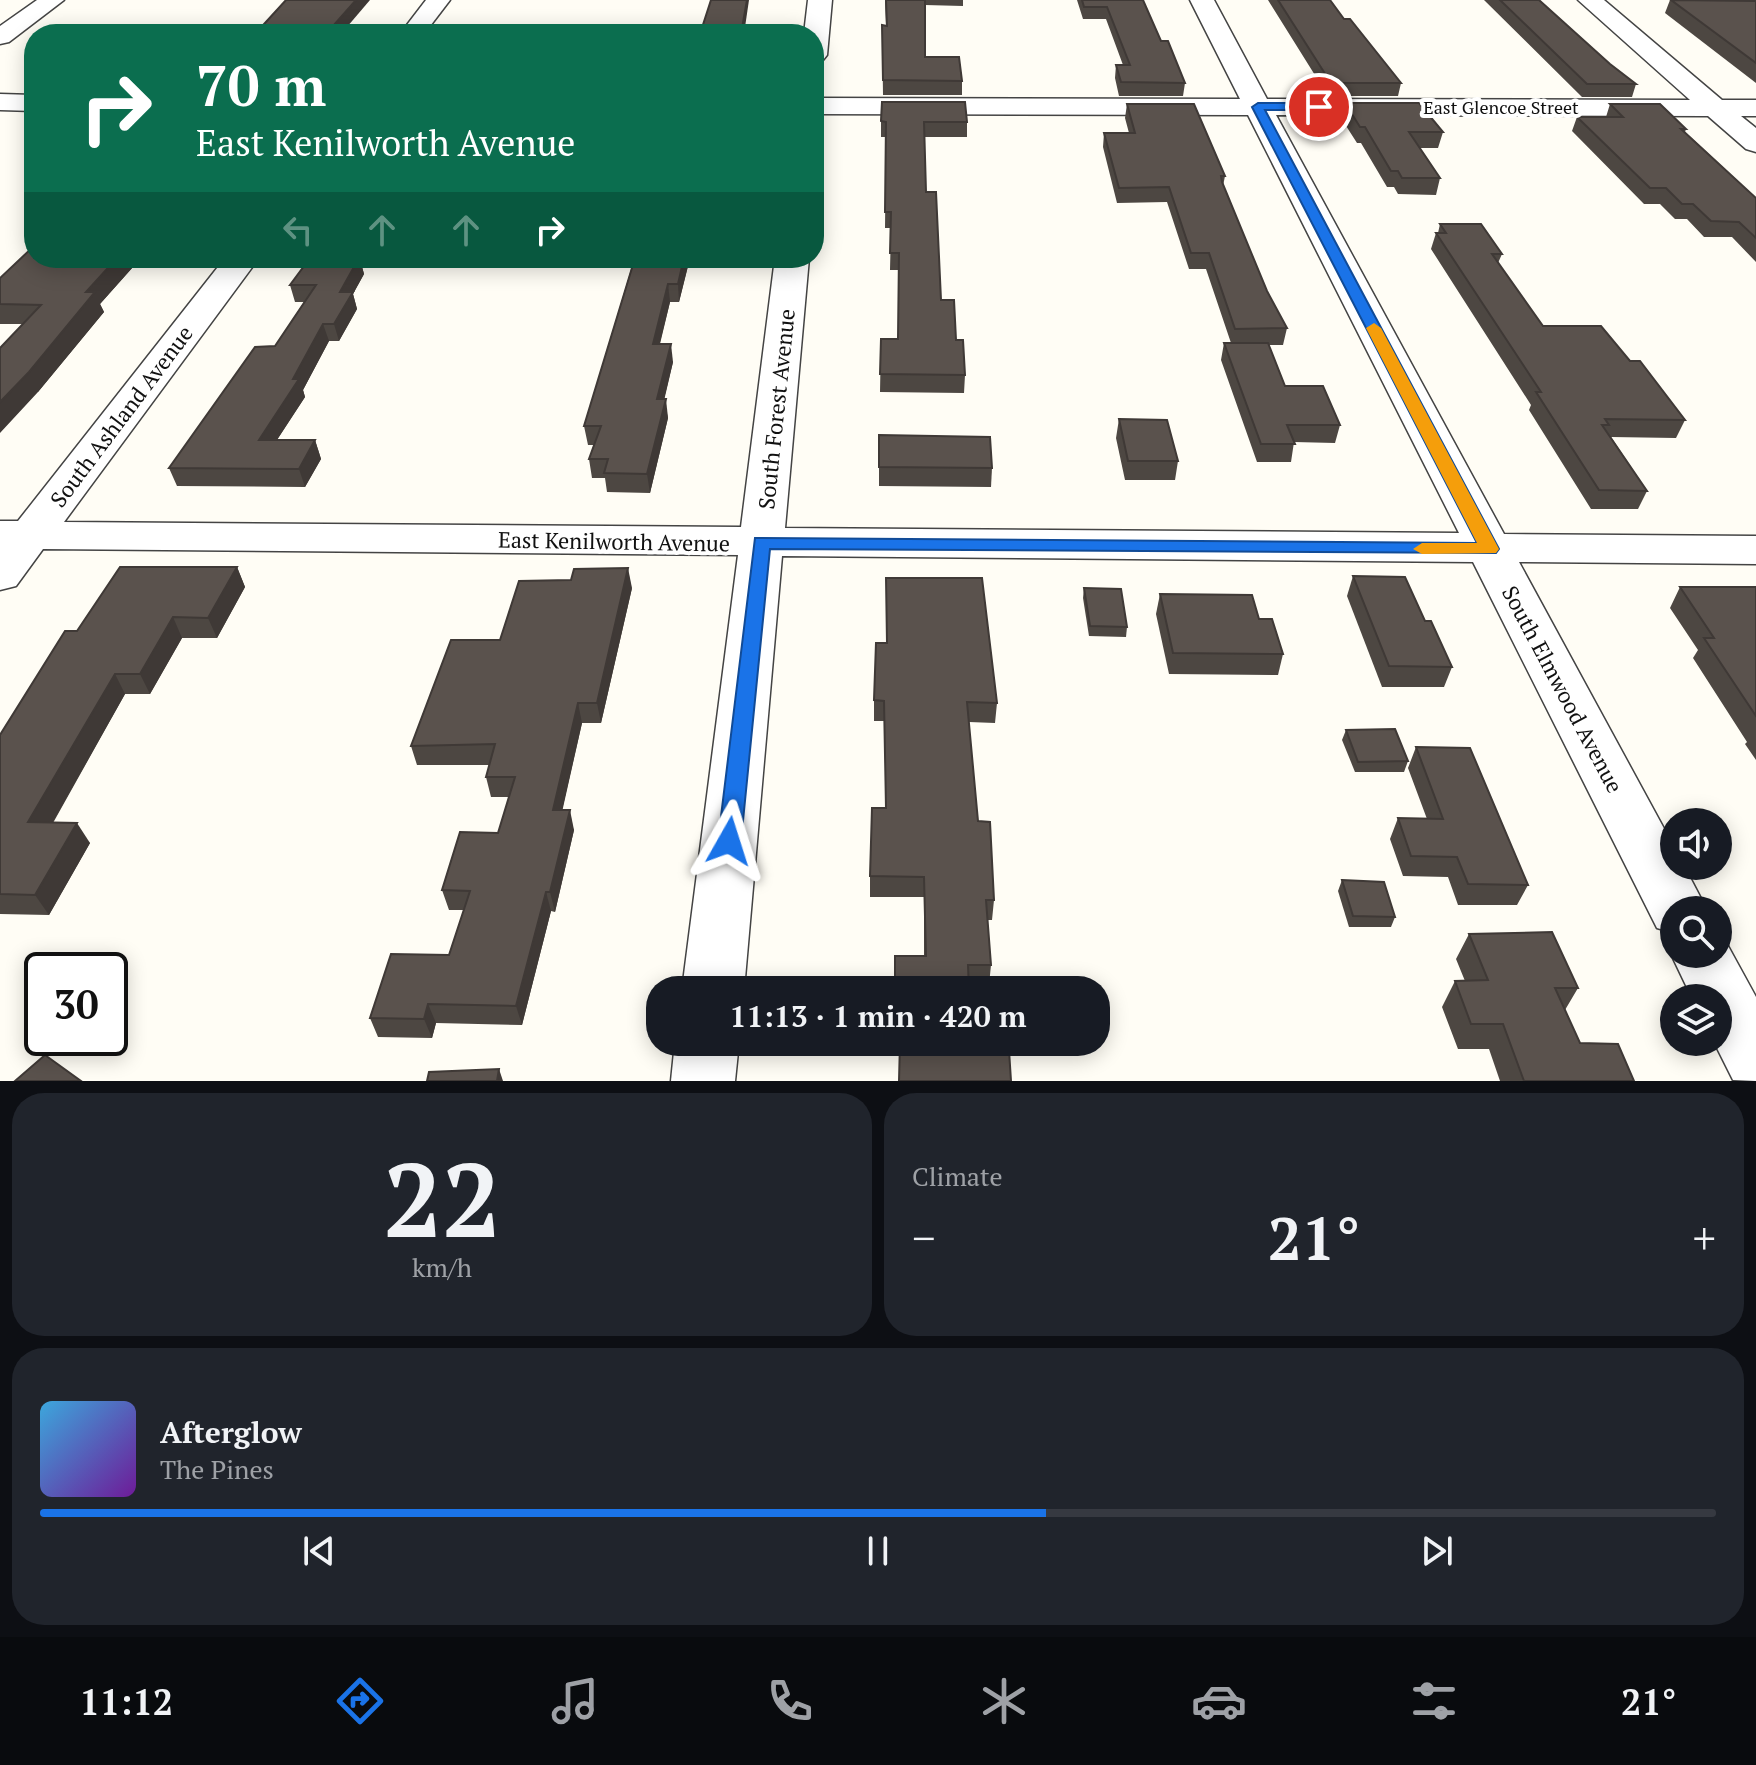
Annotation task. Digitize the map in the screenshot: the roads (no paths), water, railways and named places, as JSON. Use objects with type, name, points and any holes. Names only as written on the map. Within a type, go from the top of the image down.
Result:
[{"type":"street","points":[[0,37],[52,0]]},
{"type":"street","points":[[420,24],[438,0]]},
{"type":"street","points":[[817,24],[820,0]]},
{"type":"street","name":"South Elmwood Avenue","points":[[1202,0],[1671,896]]},
{"type":"street","points":[[1590,0],[1756,143]]},
{"type":"street","points":[[0,102],[24,103]]},
{"type":"street","name":"East Glencoe Street","points":[[824,106],[1756,108]]},
{"type":"street","name":"South Ashland Avenue","points":[[0,575],[15,535],[234,268]]},
{"type":"street","name":"South Forest Avenue","points":[[715,976],[791,268]]},
{"type":"street","name":"East Kenilworth Avenue","points":[[15,535],[1756,550]]},
{"type":"street","points":[[1708,968],[1756,1059]]},
{"type":"street","points":[[703,1081],[706,1056]]}]
